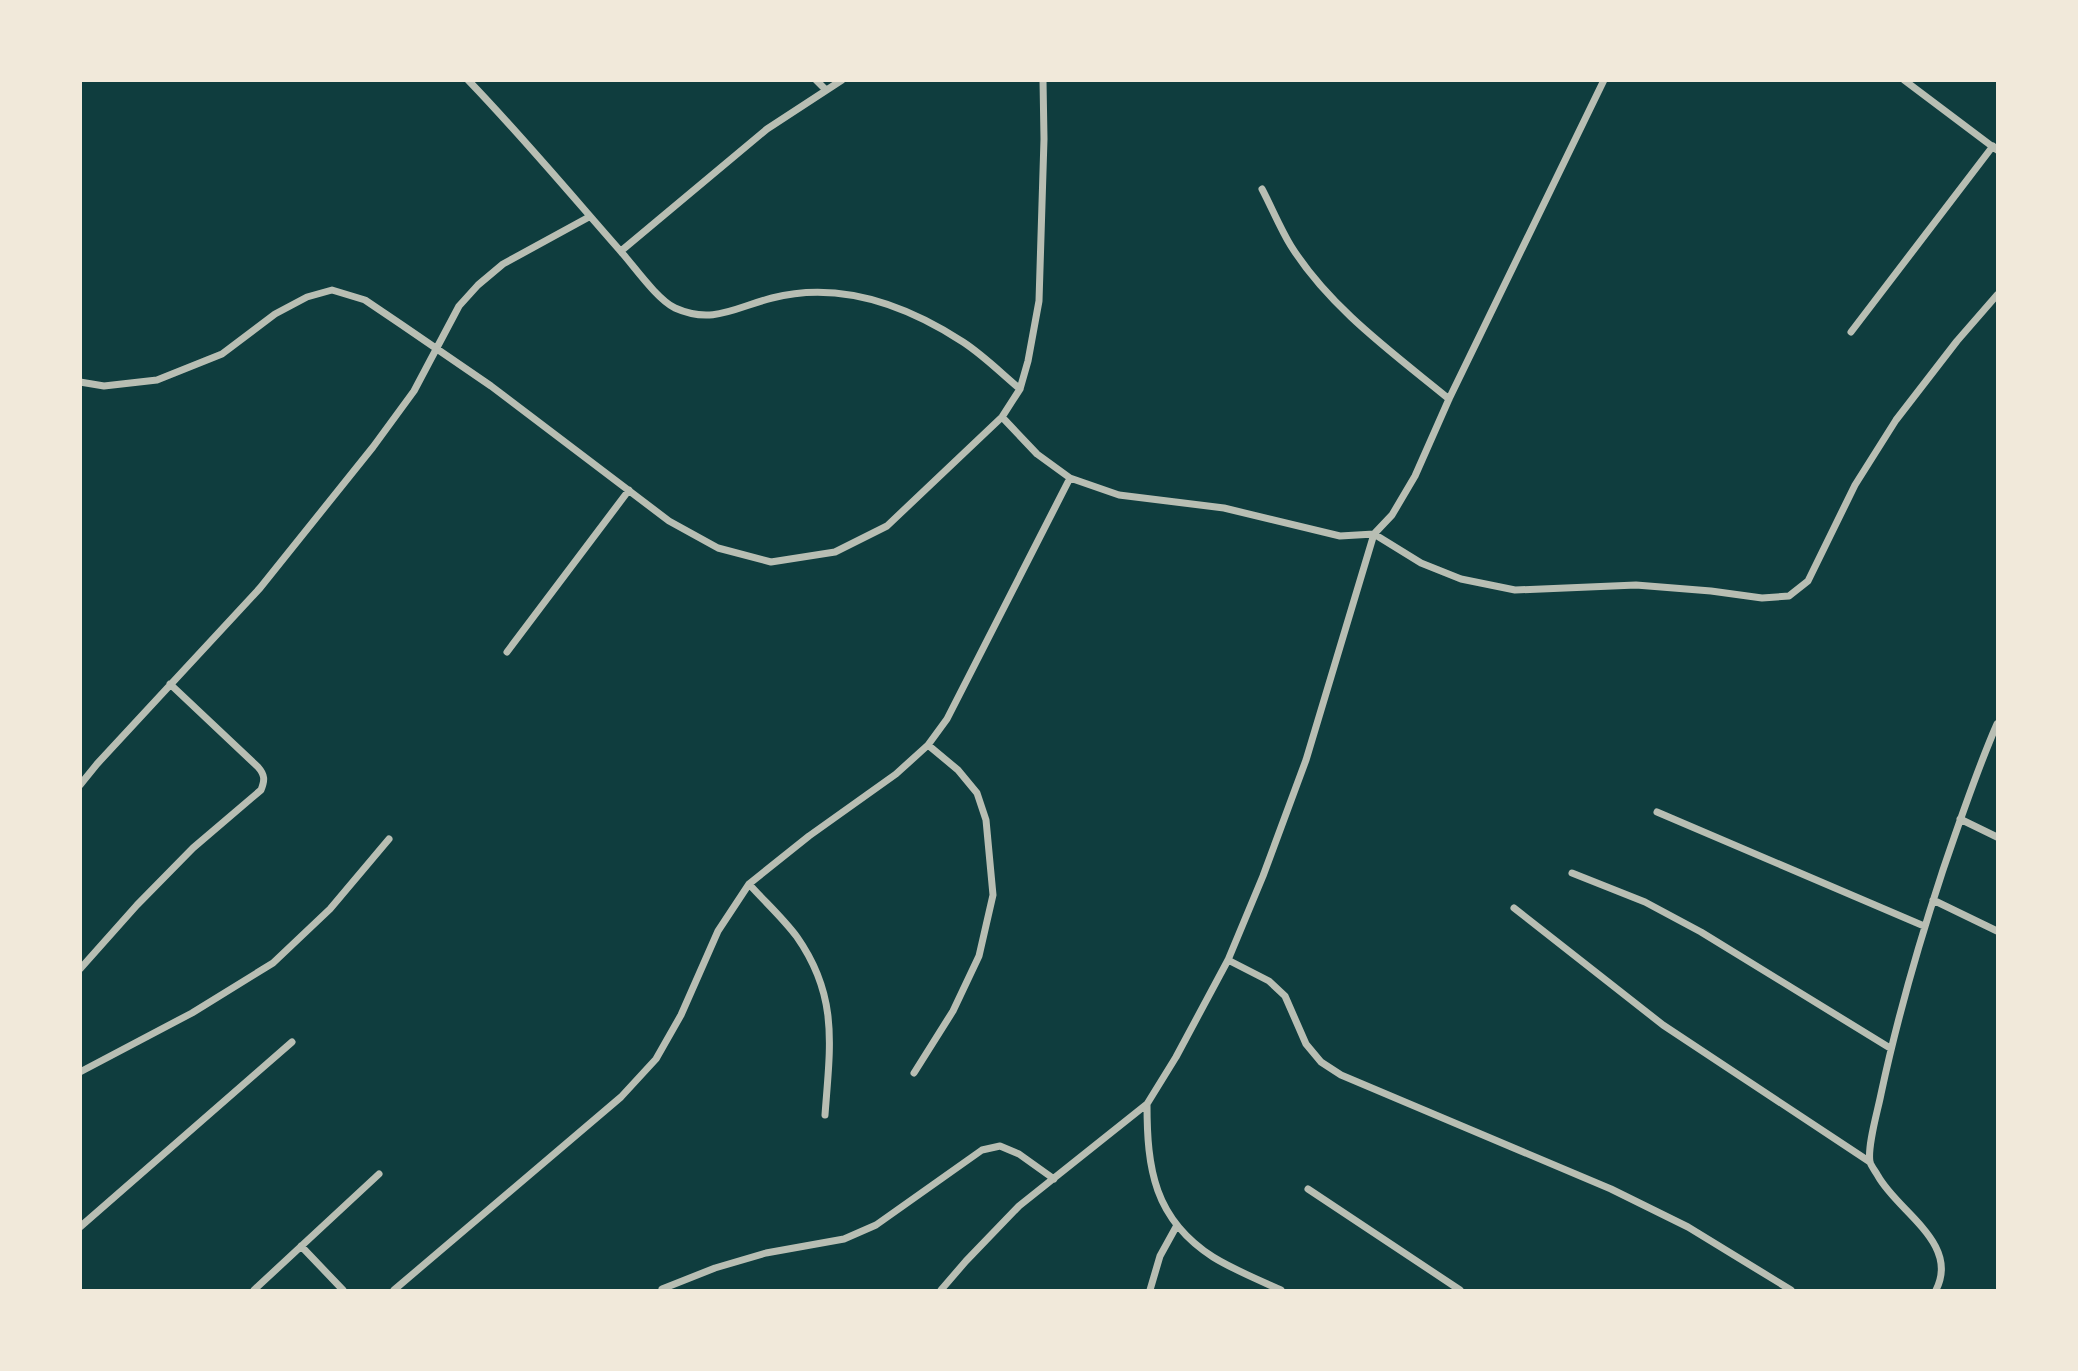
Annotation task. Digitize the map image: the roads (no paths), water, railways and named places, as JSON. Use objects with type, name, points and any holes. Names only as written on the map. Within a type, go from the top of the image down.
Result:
[{"type":"street","points":[[468,80],[512,125],[589,217],[672,307],[693,314],[719,316],[772,298],[823,291],[875,300],[922,318],[964,343],[1020,389]]},
{"type":"street","points":[[816,80],[825,90]]},
{"type":"street","points":[[621,251],[767,129],[842,80]]},
{"type":"street","points":[[80,382],[104,386],[157,380],[222,354],[275,314],[307,297],[332,290],[365,300],[491,386],[669,521],[718,548],[771,562],[835,552],[887,526],[1002,417],[1020,389],[1039,301],[1044,151],[1043,80]]},
{"type":"street","points":[[941,1290],[1019,1206],[1147,1104],[1176,1057],[1228,960],[1263,876],[1306,760],[1374,534],[1392,515],[1415,476],[1449,399],[1604,80]]},
{"type":"street","points":[[1851,332],[1995,148],[1904,80]]},
{"type":"street","points":[[1262,189],[1291,247],[1329,295],[1379,342],[1449,399]]},
{"type":"street","points":[[80,785],[260,588],[373,447],[414,391],[459,306],[503,264],[589,217]]},
{"type":"street","points":[[1002,417],[1037,454],[1070,478],[1119,495],[1224,508],[1340,536],[1374,534],[1431,567],[1461,579],[1515,590],[1636,585],[1762,598],[1789,596],[1808,581],[1855,485],[1896,420],[1957,341],[1997,295]]},
{"type":"street","points":[[394,1290],[621,1097],[656,1059],[681,1015],[718,931],[749,884],[809,836],[896,774],[928,746],[947,719],[1070,478]]},
{"type":"street","points":[[507,652],[629,490]]},
{"type":"street","points":[[80,969],[193,848],[261,790],[264,782],[264,774],[258,767],[170,684]]},
{"type":"street","points":[[1870,1162],[1873,1132],[1890,1048],[1924,926],[1960,819],[1997,724]]},
{"type":"street","points":[[914,1073],[953,1011],[979,956],[993,895],[986,820],[977,793],[958,770],[928,746]]},
{"type":"street","points":[[1657,812],[1924,926]]},
{"type":"street","points":[[1960,819],[1997,837]]},
{"type":"street","points":[[80,1072],[192,1013],[273,963],[330,909],[389,839]]},
{"type":"street","points":[[1572,873],[1645,902],[1701,932],[1890,1048]]},
{"type":"street","points":[[749,884],[795,935],[814,966],[827,1001],[831,1039],[825,1115]]},
{"type":"street","points":[[1933,900],[1997,931]]},
{"type":"street","points":[[1514,908],[1663,1025],[1870,1162],[1885,1188],[1930,1237],[1942,1259],[1942,1279],[1936,1290]]},
{"type":"street","points":[[1228,960],[1269,981],[1285,996],[1306,1044],[1321,1062],[1341,1075],[1611,1189],[1688,1227],[1791,1290]]},
{"type":"street","points":[[80,1227],[292,1042]]},
{"type":"street","points":[[1147,1104],[1147,1146],[1157,1189],[1176,1227],[1213,1257],[1281,1290]]},
{"type":"street","points":[[662,1289],[715,1268],[766,1253],[844,1239],[876,1225],[982,1150],[1000,1146],[1019,1154],[1054,1179]]},
{"type":"street","points":[[254,1290],[379,1174]]},
{"type":"street","points":[[1308,1189],[1460,1290]]},
{"type":"street","points":[[1150,1290],[1160,1256],[1176,1227]]},
{"type":"street","points":[[301,1246],[343,1290]]}]
